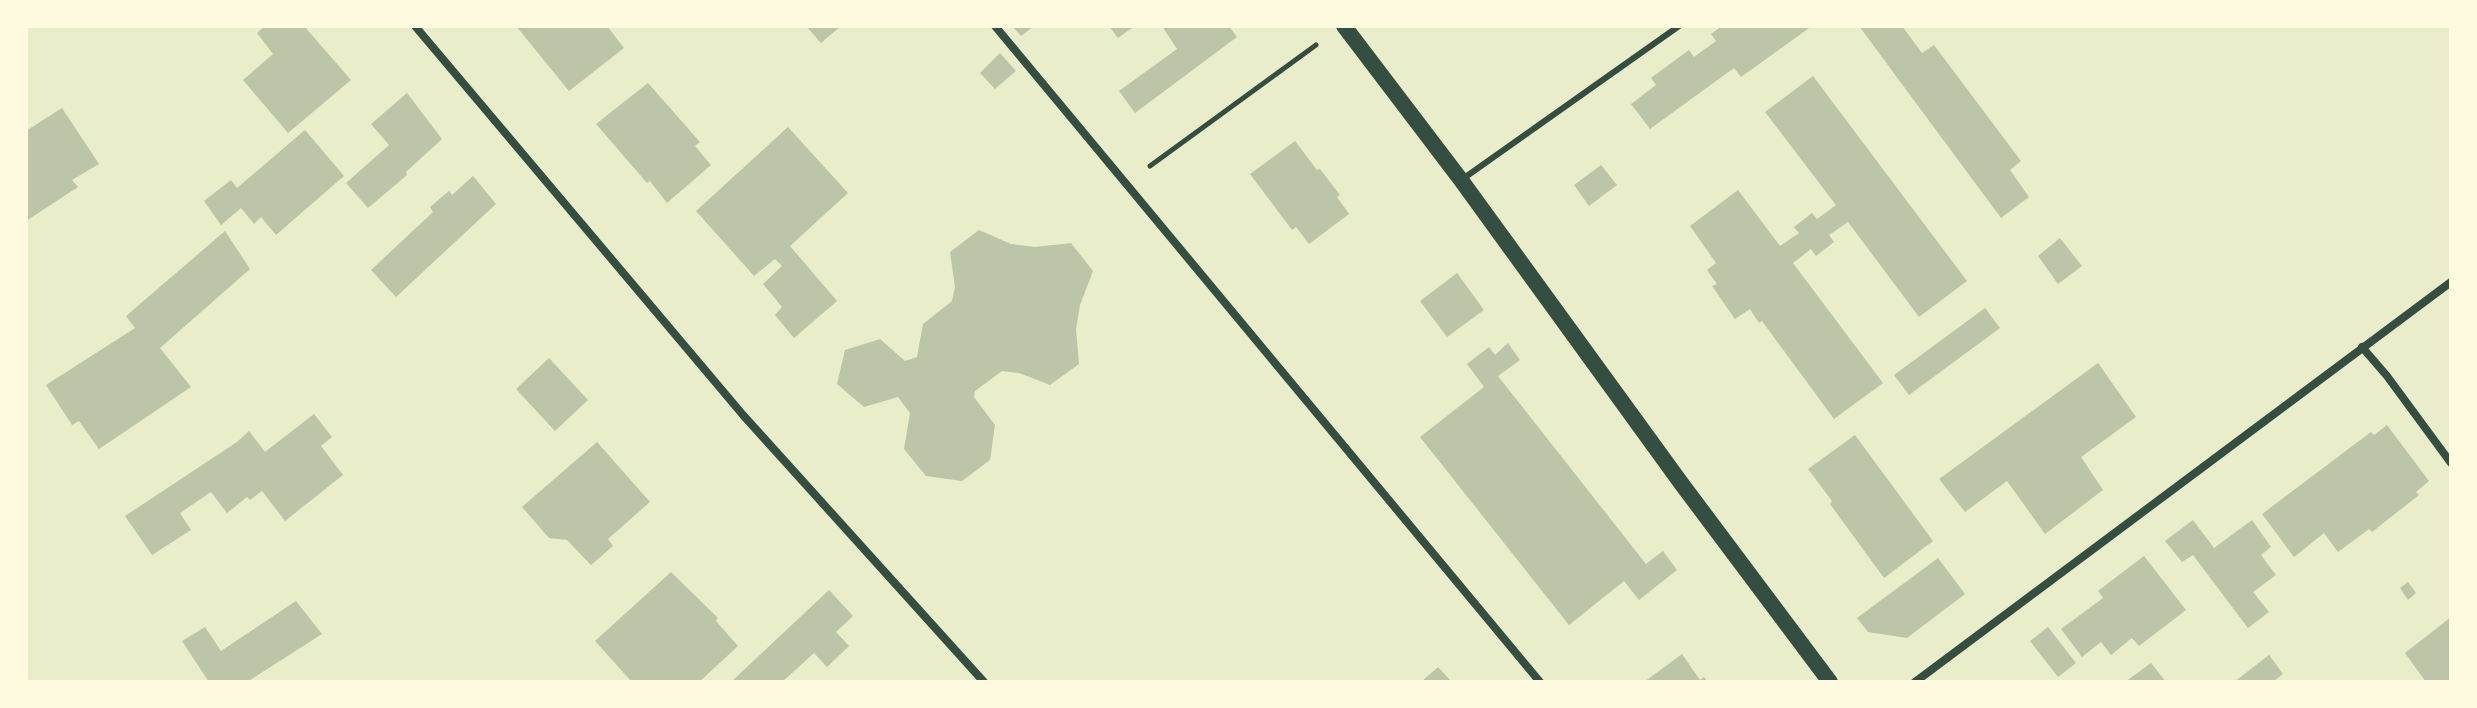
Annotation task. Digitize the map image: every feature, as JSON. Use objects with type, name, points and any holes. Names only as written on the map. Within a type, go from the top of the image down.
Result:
[{"type":"main road","points":[[1344,26],[1830,682]]},
{"type":"street","points":[[415,26],[743,415],[984,682]]},
{"type":"street","points":[[995,26],[1540,682]]},
{"type":"street","points":[[1915,682],[2451,282]]},
{"type":"street","points":[[2362,347],[2451,463]]},
{"type":"lane","points":[[1461,180],[1679,26]]},
{"type":"path","points":[[1127,183],[1311,49]]},
{"type":"building","points":[[265,26],[304,26],[351,80],[288,133],[243,80],[273,54],[257,33]]},
{"type":"building","points":[[516,26],[607,26],[624,48],[569,91]]},
{"type":"building","points":[[806,26],[841,26],[821,43]]},
{"type":"building","points":[[1012,26],[1034,26],[1021,36]]},
{"type":"building","points":[[1109,26],[1135,26],[1118,38]]},
{"type":"building","points":[[1162,26],[1229,26],[1237,37],[1135,113],[1119,91],[1177,49]]},
{"type":"building","points":[[1722,26],[1812,26],[1741,77],[1734,68],[1650,129],[1631,104],[1656,85],[1651,78],[1689,50],[1694,57],[1716,41],[1711,34]]},
{"type":"building","points":[[1859,26],[1902,26],[1922,53],[1934,45],[2021,161],[2010,170],[2029,197],[2001,218]]},
{"type":"building","points":[[1000,53],[1016,71],[995,89],[980,73]]},
{"type":"building","points":[[1813,76],[1967,281],[1919,317],[1848,222],[1829,235],[1834,242],[1816,256],[1811,249],[1793,263],[1883,383],[1834,419],[1762,321],[1759,323],[1750,309],[1735,319],[1712,286],[1717,284],[1707,270],[1716,263],[1690,226],[1738,190],[1780,246],[1799,233],[1794,227],[1812,213],[1817,219],[1836,205],[1765,112]]},
{"type":"building","points":[[648,83],[700,142],[695,146],[711,165],[667,203],[596,124]]},
{"type":"building","points":[[407,93],[442,139],[406,172],[407,175],[368,208],[346,183],[389,145],[371,124]]},
{"type":"building","points":[[62,108],[99,164],[72,180],[78,187],[26,221],[26,131]]},
{"type":"building","points":[[788,127],[848,193],[790,246],[837,301],[794,338],[775,315],[782,307],[763,284],[782,266],[775,259],[754,276],[696,211]]},
{"type":"building","points":[[305,130],[344,176],[276,235],[261,217],[254,224],[241,208],[221,225],[204,201],[231,180],[237,188]]},
{"type":"building","points":[[1295,141],[1340,195],[1337,197],[1349,214],[1309,244],[1296,227],[1292,230],[1250,174]]},
{"type":"building","points":[[1601,165],[1617,185],[1589,206],[1574,185]]},
{"type":"building","points":[[473,176],[496,204],[396,297],[371,270],[433,212],[430,207],[449,191],[452,195]]},
{"type":"building","points":[[979,230],[1011,244],[1035,247],[1071,243],[1093,271],[1080,305],[1076,329],[1079,364],[1050,385],[1019,373],[1002,371],[975,391],[974,397],[995,425],[990,460],[962,481],[926,476],[904,449],[910,413],[898,397],[864,407],[837,384],[845,350],[880,339],[905,361],[917,357],[923,324],[952,301],[955,287],[950,252]]},
{"type":"building","points":[[225,231],[250,269],[160,348],[191,387],[99,449],[79,421],[72,425],[46,385],[135,328],[126,316]]},
{"type":"building","points":[[2060,238],[2082,266],[2058,284],[2038,256]]},
{"type":"building","points":[[1457,273],[1484,310],[1447,337],[1420,301]]},
{"type":"building","points":[[1985,308],[2000,328],[1909,395],[1894,375]]},
{"type":"building","points":[[1508,343],[1520,360],[1498,376],[1646,564],[1663,551],[1677,570],[1639,600],[1624,581],[1569,625],[1420,437],[1484,387],[1467,364],[1489,347],[1495,355]]},
{"type":"building","points":[[549,358],[588,400],[555,431],[516,389]]},
{"type":"building","points":[[2098,363],[2136,417],[2081,457],[2103,490],[2045,534],[2007,481],[1965,512],[1939,479]]},
{"type":"building","points":[[314,414],[332,437],[321,446],[343,475],[285,521],[262,491],[250,500],[247,497],[227,513],[211,492],[180,513],[191,530],[152,555],[125,516],[249,431],[265,452]]},
{"type":"building","points":[[2387,425],[2429,481],[2416,492],[2419,495],[2372,532],[2369,529],[2338,552],[2324,533],[2294,557],[2262,514],[2371,432],[2374,435]]},
{"type":"building","points":[[1855,435],[1933,541],[1884,578],[1808,469]]},
{"type":"building","points":[[597,442],[650,502],[608,539],[613,546],[591,565],[567,540],[549,538],[522,507]]},
{"type":"building","points":[[2193,520],[2214,548],[2252,520],[2271,547],[2261,555],[2276,575],[2253,592],[2269,612],[2248,628],[2193,555],[2182,562],[2165,541]]},
{"type":"building","points":[[2144,556],[2186,610],[2139,646],[2132,638],[2111,655],[2101,642],[2082,657],[2061,629],[2103,598],[2098,591]]},
{"type":"building","points":[[1938,558],[1965,594],[1907,638],[1868,632],[1857,618]]},
{"type":"building","points":[[671,572],[718,618],[716,621],[738,646],[699,682],[632,682],[595,641]]},
{"type":"building","points":[[2408,582],[2416,593],[2408,600],[2400,588]]},
{"type":"building","points":[[829,590],[853,616],[836,632],[849,646],[827,667],[814,653],[782,682],[731,682]]},
{"type":"building","points":[[296,601],[322,634],[247,682],[209,682],[182,641],[205,627],[221,651]]},
{"type":"building","points":[[2451,617],[2451,682],[2426,682],[2405,653]]},
{"type":"building","points":[[2048,627],[2076,663],[2058,677],[2030,641]]},
{"type":"building","points":[[1682,654],[1700,680],[1704,677],[1708,682],[1644,682]]},
{"type":"building","points":[[2269,655],[2283,674],[2273,682],[2234,682]]},
{"type":"building","points":[[2151,663],[2166,682],[2125,682]]},
{"type":"building","points":[[1438,667],[1452,682],[1421,682]]}]
